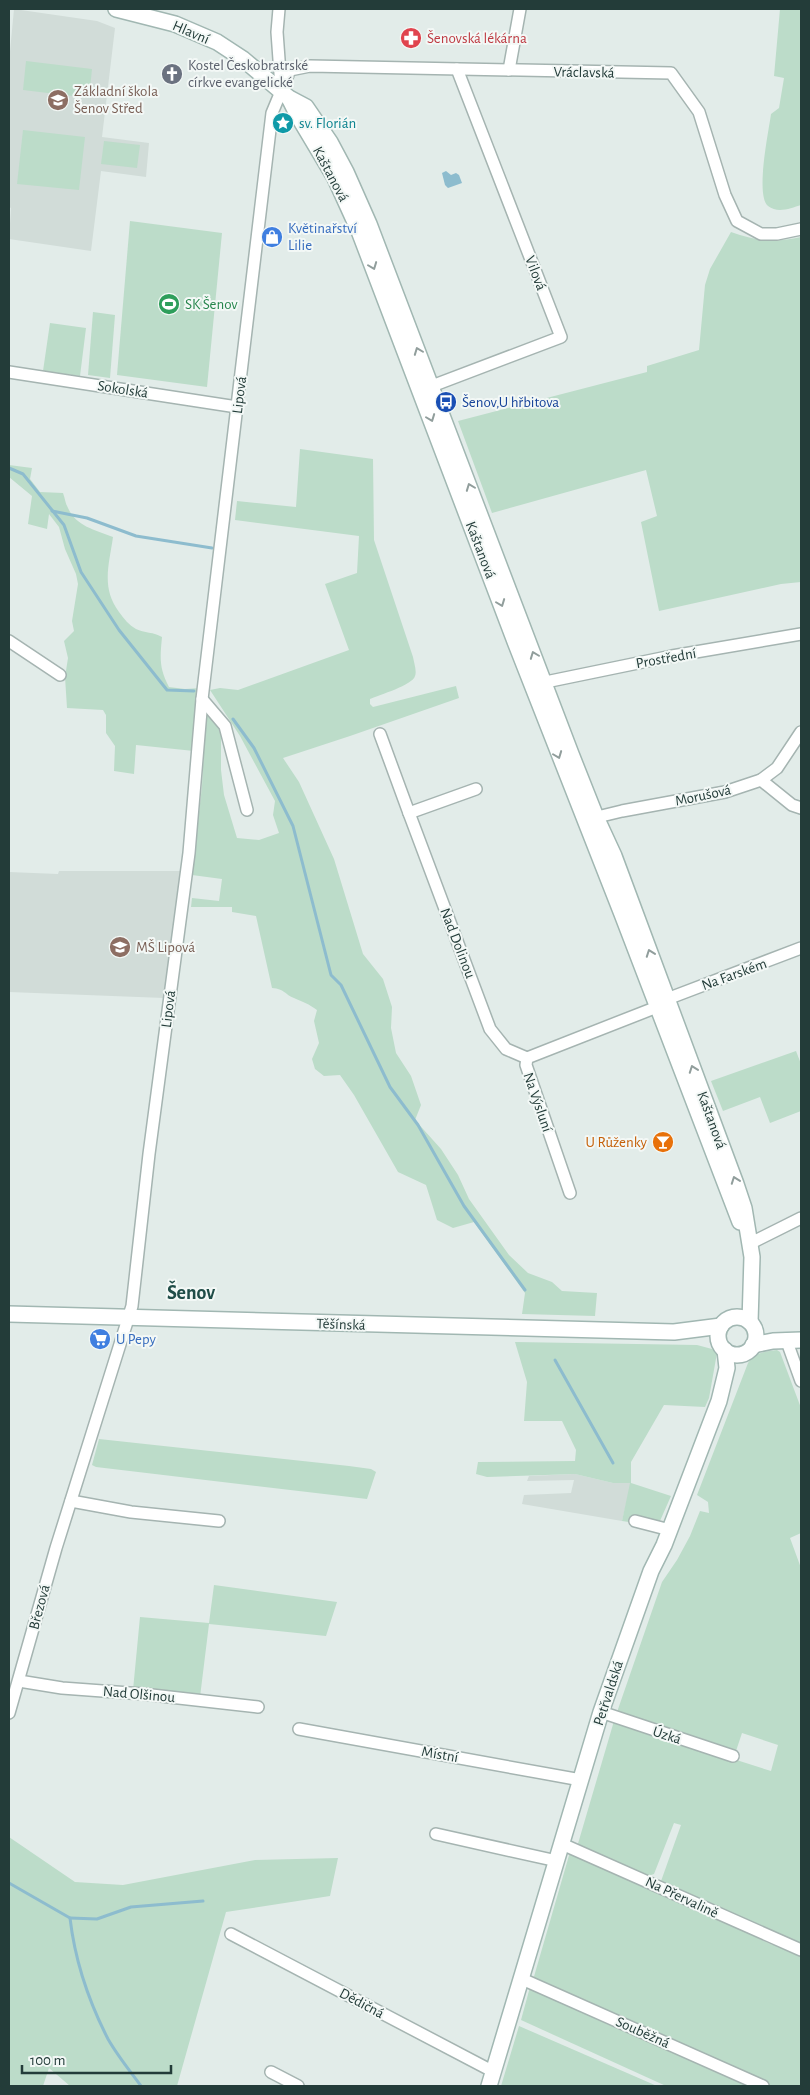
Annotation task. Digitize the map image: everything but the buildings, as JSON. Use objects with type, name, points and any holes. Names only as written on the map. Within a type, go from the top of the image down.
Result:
[{"type":"main road","name":"Hlavní","points":[[116,9],[149,13],[217,42],[243,59],[285,95]]},
{"type":"main road","name":"Kaštanová","points":[[285,95],[335,178],[359,230],[426,388],[590,819],[614,856],[662,1003],[744,1208],[752,1261],[752,1326]]},
{"type":"main road","points":[[752,1286],[718,1334],[722,1346],[734,1354],[794,1340]]},
{"type":"main road","name":"Těšínská","points":[[9,1314],[674,1332],[726,1322]]},
{"type":"main road","points":[[726,1322],[742,1317],[752,1326],[794,1340]]},
{"type":"main road","points":[[749,1349],[756,1337],[752,1326]]},
{"type":"main road","name":"Těšínská","points":[[674,1332],[722,1346]]},
{"type":"main road","name":"Petřvaldská","points":[[492,2079],[601,1712],[651,1571],[670,1530],[719,1401],[727,1368],[722,1346]]},
{"type":"main road","name":"Petřvaldská","points":[[719,1401],[749,1349]]},
{"type":"street","points":[[279,9],[277,32],[285,95]]},
{"type":"street","points":[[509,70],[520,9]]},
{"type":"street","name":"Vráclavská","points":[[285,95],[285,77],[290,70],[300,66],[671,73],[699,112],[725,195],[736,221],[762,234],[777,234],[801,229]]},
{"type":"street","name":"Vilová","points":[[426,388],[561,337],[457,69]]},
{"type":"street","name":"Lipová","points":[[129,1317],[189,853],[202,700],[272,113],[285,95]]},
{"type":"street","name":"Sokolská","points":[[9,372],[237,407]]},
{"type":"street","name":"Prostřední","points":[[538,683],[801,634]]},
{"type":"street","points":[[9,641],[60,675]]},
{"type":"street","points":[[202,700],[225,726],[248,810]]},
{"type":"street","points":[[801,732],[777,768],[761,780],[792,805],[801,808]]},
{"type":"street","name":"Nad Dolinou","points":[[380,734],[490,1029],[506,1050],[526,1058]]},
{"type":"street","name":"Morušová","points":[[590,819],[725,792],[761,780]]},
{"type":"street","points":[[409,813],[476,789]]},
{"type":"street","name":"Na Farském","points":[[662,1003],[801,948]]},
{"type":"street","name":"Na Výsluní","points":[[570,1193],[526,1065],[526,1058],[662,1003]]},
{"type":"street","points":[[750,1244],[801,1218]]},
{"type":"street","name":"Březová","points":[[9,1712],[56,1548],[129,1317]]},
{"type":"street","points":[[794,1340],[801,1381]]},
{"type":"street","points":[[71,1501],[131,1512],[219,1522]]},
{"type":"street","points":[[635,1521],[670,1530]]},
{"type":"street","name":"Nad Olšinou","points":[[19,1681],[62,1688],[143,1694],[258,1707]]},
{"type":"street","name":"Úzká","points":[[601,1712],[733,1756]]},
{"type":"street","name":"Místní","points":[[299,1729],[581,1780]]},
{"type":"street","points":[[436,1834],[557,1861]]},
{"type":"street","name":"Na Přervalině","points":[[562,1844],[801,1950]]},
{"type":"street","name":"Dědičná","points":[[231,1934],[492,2079]]},
{"type":"street","name":"Souběžná","points":[[522,1979],[763,2086]]},
{"type":"street","points":[[270,2072],[298,2086]]},
{"type":"shaded area","name":"Základní škola Šenov Střed","points":[[14,9],[97,21],[115,28],[102,137],[149,143],[146,177],[101,171],[91,251],[9,239],[11,208],[9,207],[9,62]]},
{"type":"shaded area","points":[[59,871],[180,871],[164,998],[9,992],[9,872],[58,874]]},
{"type":"shaded area","points":[[575,1474],[613,1483],[631,1483],[622,1521],[522,1504],[524,1495],[571,1493],[574,1480],[527,1481],[529,1476]]},
{"type":"green space","points":[[780,9],[801,9],[801,205],[789,209],[776,210],[768,206],[764,200],[763,176],[771,114],[779,108],[784,78],[774,76]]},
{"type":"green space","points":[[26,61],[92,69],[89,98],[23,90]]},
{"type":"green space","points":[[23,130],[85,137],[79,190],[17,184]]},
{"type":"green space","points":[[104,141],[140,145],[137,168],[101,164]]},
{"type":"green space","name":"SK Šenov","points":[[130,221],[222,233],[207,387],[117,375]]},
{"type":"green space","points":[[731,232],[766,240],[801,237],[801,582],[781,584],[659,611],[641,522],[657,516],[646,470],[492,513],[458,421],[647,372],[647,366],[699,350],[705,285],[710,269]]},
{"type":"green space","points":[[93,312],[115,315],[110,378],[88,375]]},
{"type":"green space","points":[[50,323],[86,328],[80,376],[43,371]]},
{"type":"green space","points":[[300,449],[373,459],[374,540],[413,657],[416,672],[413,679],[408,683],[370,699],[370,704],[373,707],[456,686],[459,698],[283,758],[299,782],[334,859],[363,954],[383,979],[392,1007],[391,1028],[396,1053],[411,1076],[421,1105],[415,1120],[441,1149],[458,1175],[469,1199],[509,1255],[528,1273],[552,1282],[562,1291],[597,1293],[595,1316],[522,1314],[525,1293],[474,1222],[453,1228],[437,1220],[426,1185],[398,1172],[354,1095],[340,1075],[324,1076],[315,1069],[312,1059],[319,1043],[314,1021],[317,1010],[282,991],[272,988],[256,916],[232,912],[232,907],[191,907],[192,898],[219,901],[222,879],[192,875],[202,786],[206,709],[217,721],[221,730],[221,770],[224,795],[237,838],[259,840],[279,833],[273,815],[275,801],[240,736],[210,690],[220,688],[238,690],[349,650],[325,584],[357,573],[359,536],[235,520],[237,501],[296,507]]},
{"type":"green space","points":[[9,465],[32,468],[30,479],[40,492],[63,493],[71,514],[76,519],[87,527],[113,537],[108,567],[108,585],[113,603],[133,627],[162,637],[161,663],[163,674],[169,687],[201,688],[194,751],[136,745],[134,774],[114,771],[115,746],[106,733],[106,715],[103,710],[67,708],[65,677],[68,658],[64,641],[74,631],[72,621],[78,584],[76,574],[65,549],[59,527],[49,514],[47,529],[28,524],[32,496],[9,477]]},
{"type":"green space","points":[[796,1051],[801,1064],[801,1111],[770,1123],[760,1097],[723,1111],[711,1081]]},
{"type":"green space","points":[[515,1342],[697,1345],[712,1349],[717,1353],[709,1398],[705,1407],[664,1405],[631,1462],[631,1483],[671,1496],[656,1530],[642,1524],[622,1521],[630,1483],[613,1483],[575,1474],[487,1477],[476,1474],[478,1462],[575,1461],[576,1450],[562,1421],[524,1421],[527,1382]]},
{"type":"green space","points":[[777,1350],[780,1352],[801,1408],[801,1533],[790,1538],[801,1568],[801,1945],[660,1884],[681,1825],[674,1823],[654,1874],[645,1877],[577,1847],[614,1721],[771,1771],[778,1745],[742,1733],[735,1754],[616,1715],[662,1582],[690,1536],[700,1511],[709,1513],[708,1502],[697,1495],[748,1363],[761,1353]]},
{"type":"green space","points":[[99,1439],[349,1466],[371,1469],[376,1472],[367,1499],[96,1467],[92,1465]]},
{"type":"green space","points":[[214,1585],[337,1602],[326,1636],[209,1624],[200,1697],[133,1690],[140,1617],[209,1623]]},
{"type":"green space","points":[[9,1837],[75,1882],[123,1885],[255,1860],[338,1858],[330,1896],[226,1912],[177,2086],[70,2086],[49,2068],[43,2086],[9,2086]]},
{"type":"green space","points":[[570,1852],[641,1882],[768,1943],[773,1945],[777,1941],[801,1951],[801,2086],[770,2086],[533,1980]]},
{"type":"green space","points":[[530,1987],[751,2086],[666,2086],[521,2020]]},
{"type":"green space","points":[[519,2026],[657,2086],[501,2086]]},
{"type":"water","points":[[446,171],[451,175],[456,173],[459,175],[462,183],[448,188],[445,185],[442,173]]},
{"type":"waterway","points":[[9,468],[23,474],[64,525],[81,572],[119,630],[167,690],[194,691]]},
{"type":"waterway","points":[[52,511],[87,518],[136,536],[212,548]]},
{"type":"waterway","points":[[233,719],[254,748],[293,826],[331,975],[341,985],[390,1087],[418,1125],[464,1206],[525,1290]]},
{"type":"waterway","points":[[555,1360],[613,1463]]},
{"type":"waterway","points":[[9,1883],[70,1918],[75,1950],[94,2010],[108,2039],[141,2086]]},
{"type":"waterway","points":[[70,1918],[97,1919],[131,1907],[203,1901]]},
{"type":"place","name":"Šenovská lékárna","points":[[411,38]]},
{"type":"place","name":"Kostel Českobratrské církve evangelické","points":[[172,74]]},
{"type":"place","name":"Základní škola Šenov Střed","points":[[58,100]]},
{"type":"place","name":"sv. Florián","points":[[283,123]]},
{"type":"place","name":"Květinařství Lilie","points":[[272,237]]},
{"type":"place","name":"SK Šenov","points":[[169,304]]},
{"type":"place","name":"Šenov,U hřbitova","points":[[446,402]]},
{"type":"place","name":"MŠ Lipová","points":[[120,947]]},
{"type":"place","name":"U Růženky","points":[[663,1142]]},
{"type":"place","name":"U Pepy","points":[[100,1339]]},
{"type":"district","name":"Šenov","points":[[191,1292]]}]
